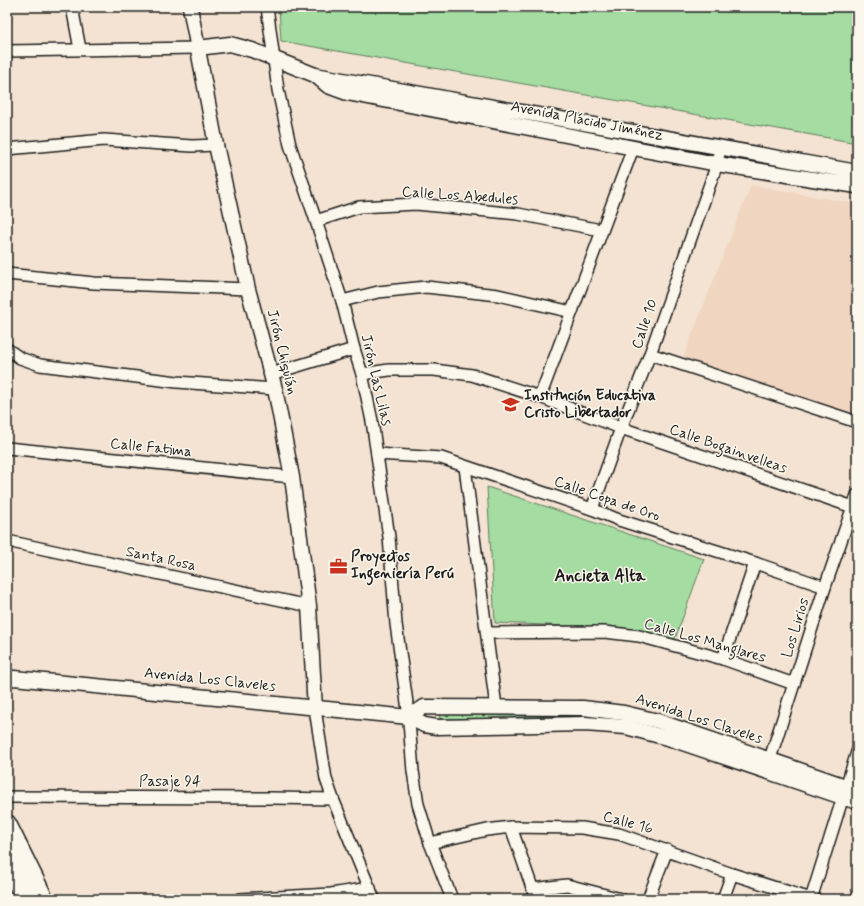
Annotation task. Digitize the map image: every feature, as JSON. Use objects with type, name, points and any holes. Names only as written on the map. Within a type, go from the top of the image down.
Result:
[{"type":"main road","points":[[7,824],[12,848],[44,899]]},
{"type":"main road","points":[[7,862],[25,899]]},
{"type":"street","points":[[72,7],[80,49]]},
{"type":"street","name":"Jirón Chiquián","points":[[190,7],[216,145],[248,289],[275,389],[292,477],[309,606],[315,709]]},
{"type":"street","name":"Jirón Las Lilas","points":[[267,7],[278,90],[290,145],[342,301],[362,374],[377,454],[389,537],[396,624],[409,717],[418,804],[430,843],[452,899]]},
{"type":"street","name":"Avenida Plácido Jiménez","points":[[198,48],[230,44],[252,50],[315,75],[857,172]]},
{"type":"street","points":[[7,51],[198,48]]},
{"type":"street","name":"Avenida Plácido Jiménez","points":[[315,75],[328,86],[347,94],[717,164],[857,186]]},
{"type":"street","points":[[7,150],[104,140],[192,146],[216,145]]},
{"type":"street","points":[[540,397],[601,230],[633,148]]},
{"type":"street","name":"Calle 10","points":[[592,509],[621,428],[650,354],[717,164],[720,148]]},
{"type":"street","name":"Calle Los Abedules","points":[[316,221],[359,208],[416,204],[518,214],[601,230]]},
{"type":"street","points":[[7,274],[94,283],[248,289]]},
{"type":"street","points":[[342,301],[378,292],[426,287],[498,295],[572,312]]},
{"type":"street","points":[[7,349],[20,358],[40,365],[177,382],[275,389]]},
{"type":"street","points":[[271,374],[354,349]]},
{"type":"street","points":[[650,354],[857,422]]},
{"type":"street","name":"Calle Bogainvelleas","points":[[362,374],[389,370],[434,370],[472,375],[540,397],[621,428],[853,507]]},
{"type":"street","name":"Calle Fatima","points":[[7,448],[292,477]]},
{"type":"street","name":"Calle Copa de Oro","points":[[377,454],[441,458],[592,509],[619,520],[825,587]]},
{"type":"street","points":[[465,467],[496,707]]},
{"type":"street","name":"Los Lirios","points":[[768,766],[825,587],[857,495]]},
{"type":"street","name":"Santa Rosa","points":[[7,541],[309,606]]},
{"type":"street","points":[[723,659],[755,563]]},
{"type":"street","name":"Calle Los Manglares","points":[[487,633],[604,632],[639,636],[723,659],[794,684]]},
{"type":"street","name":"Avenida Los Claveles","points":[[7,679],[14,678],[315,709],[409,717],[424,725],[437,727],[585,724],[626,727],[768,766],[849,791],[857,802]]},
{"type":"street","name":"Avenida Los Claveles","points":[[409,717],[424,707],[583,708],[624,713],[658,721],[768,766]]},
{"type":"street","points":[[315,709],[326,779],[374,899]]},
{"type":"street","points":[[811,899],[849,791],[857,752]]},
{"type":"street","name":"Pasaje 94","points":[[7,797],[333,799]]},
{"type":"street","points":[[511,826],[534,894],[567,885],[621,899]]},
{"type":"street","name":"Calle 16","points":[[430,843],[511,826],[582,828],[619,834],[732,874],[811,899]]},
{"type":"street","points":[[648,899],[667,850]]},
{"type":"street","points":[[723,899],[732,874]]},
{"type":"street","points":[[240,899],[331,894],[370,888]]},
{"type":"shaded area","points":[[751,185],[857,204],[857,420],[683,358]]},
{"type":"green space","points":[[279,7],[857,7],[857,143],[281,41]]},
{"type":"green space","points":[[487,487],[704,559],[675,639],[621,628],[495,623]]},
{"type":"green space","points":[[439,714],[600,715],[654,724],[678,738],[559,720],[440,719]]},
{"type":"green space","points":[[572,893],[599,899],[546,899],[544,894]]},
{"type":"place","name":"Institución Educativa Cristo Libertador","points":[[511,405]]},
{"type":"place","name":"Proyectos Ingeniería Perú","points":[[338,566]]},
{"type":"district","name":"Ancieta Alta","points":[[600,576]]}]
